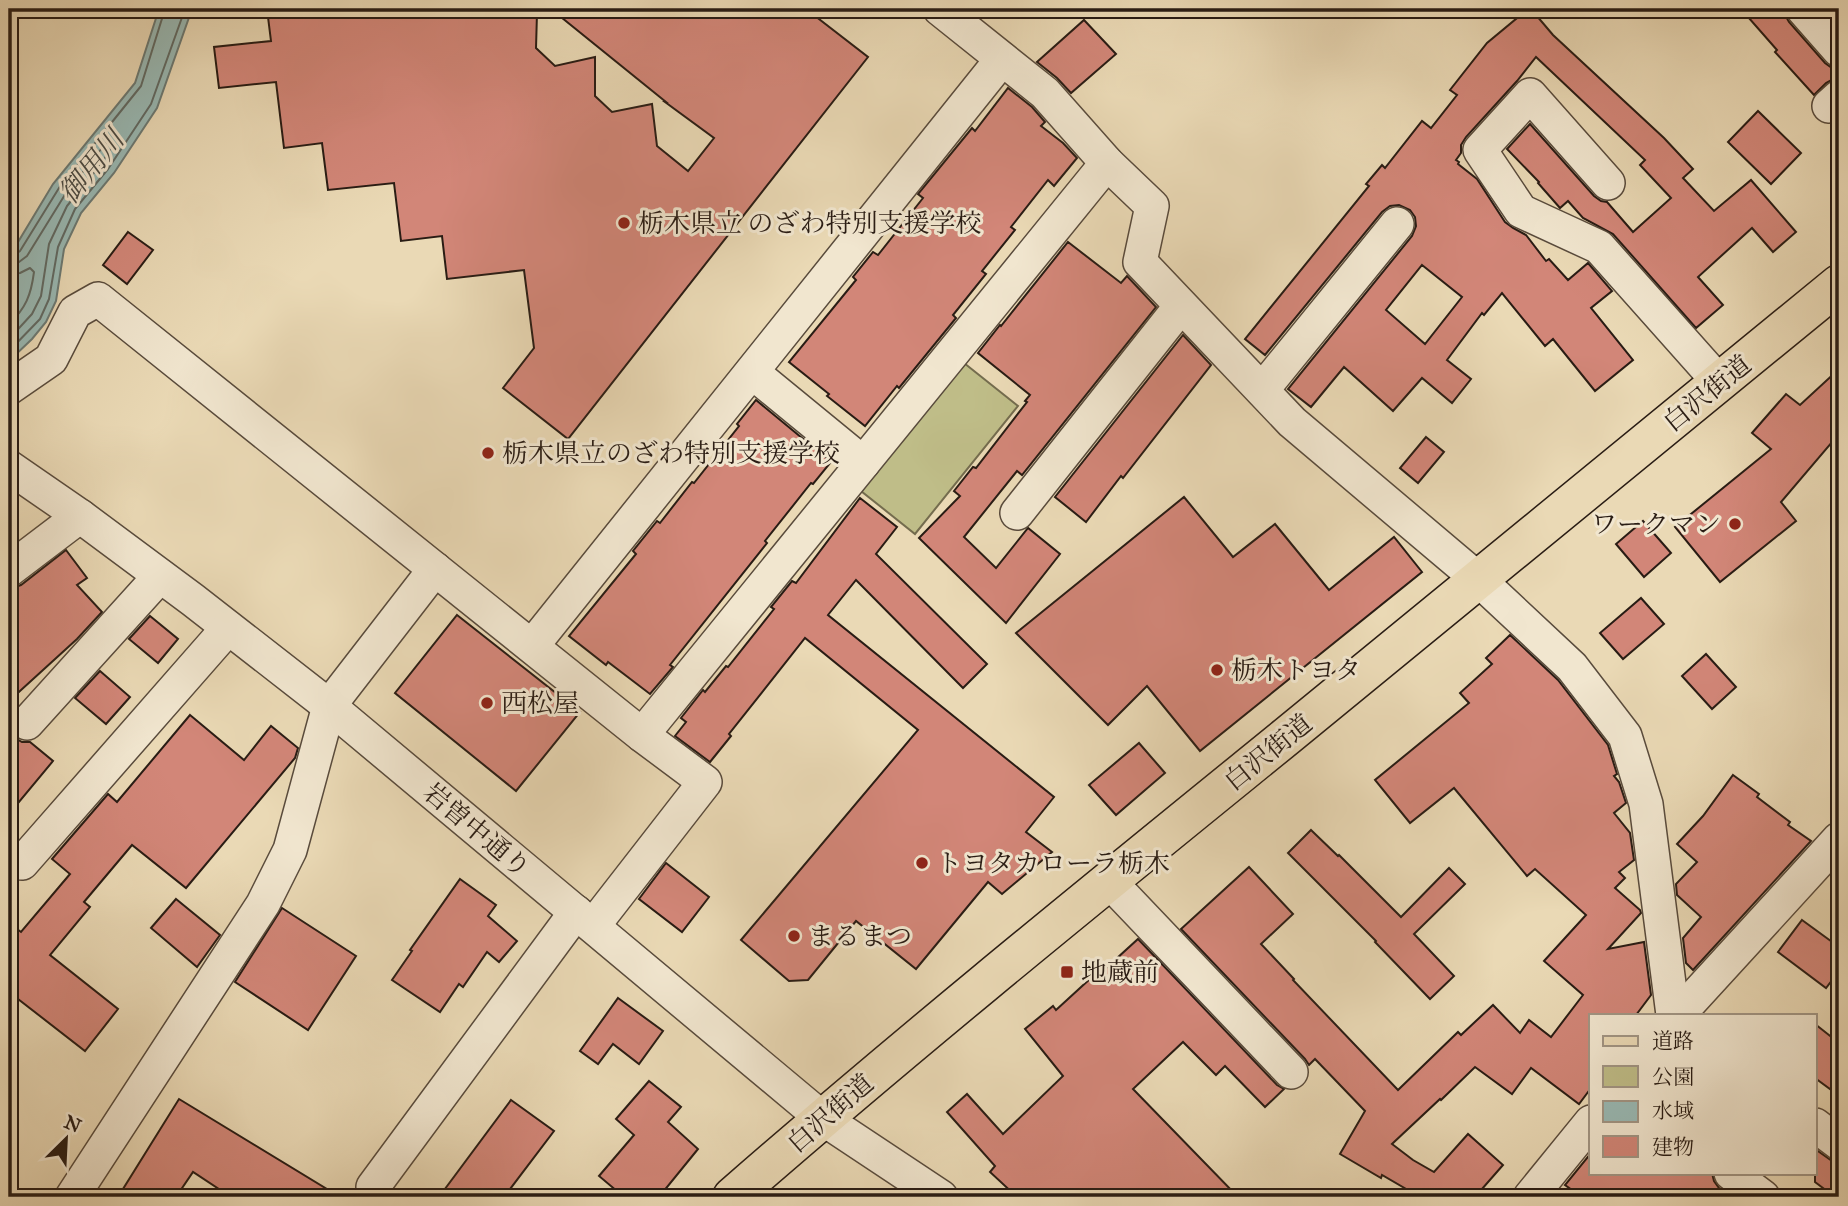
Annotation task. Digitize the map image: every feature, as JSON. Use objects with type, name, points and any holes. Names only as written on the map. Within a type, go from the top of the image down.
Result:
[{"type":"main road","name":"白沢街道","points":[[732,1197],[988,979],[1839,284]]},
{"type":"street","points":[[940,9],[1045,93],[1107,163],[1152,206],[1140,262],[1181,306],[1292,422],[1479,580],[1572,667],[1625,736],[1646,804],[1675,1014]]},
{"type":"street","points":[[1803,9],[1839,50]]},
{"type":"street","points":[[532,646],[1002,59]]},
{"type":"street","points":[[1608,183],[1530,95],[1480,150],[1521,211],[1599,247],[1720,383]]},
{"type":"street","points":[[642,735],[1107,163]]},
{"type":"street","points":[[1262,390],[1397,224]]},
{"type":"street","points":[[9,388],[51,359],[75,312],[98,299],[642,735],[705,782],[584,919],[373,1187]]},
{"type":"street","points":[[1017,513],[1181,306]]},
{"type":"street","points":[[752,372],[863,463]]},
{"type":"street","name":"岩曽中通り","points":[[9,467],[80,516],[328,706],[822,1118],[941,1197]]},
{"type":"street","points":[[9,570],[80,516]]},
{"type":"street","points":[[72,1197],[263,904],[290,850],[328,706],[435,569]]},
{"type":"street","points":[[27,723],[160,576]]},
{"type":"street","points":[[22,863],[228,628]]},
{"type":"street","points":[[1676,1014],[1838,843]]},
{"type":"street","points":[[1109,881],[1292,1072]]},
{"type":"street","points":[[1534,1196],[1589,1125]]},
{"type":"street","points":[[1816,1126],[1839,1143]]},
{"type":"street","points":[[1732,1174],[1763,1197]]},
{"type":"green space","points":[[964,363],[1018,406],[915,534],[861,491]]},
{"type":"water","name":"御用川","points":[[159,9],[192,9],[157,108],[114,173],[81,213],[64,249],[56,301],[46,322],[9,361],[9,248],[15,247],[53,184],[135,83]]},
{"type":"building","name":"栃木県立 のざわ特別支援学校","points":[[267,9],[484,9],[491,15],[537,13],[536,48],[555,66],[595,57],[595,96],[612,112],[652,104],[657,146],[688,171],[714,138],[665,102],[551,9],[806,9],[868,57],[568,439],[503,388],[534,348],[524,270],[447,279],[442,236],[401,241],[394,183],[328,190],[322,143],[284,148],[276,82],[219,88],[214,47],[271,41]]},
{"type":"building","points":[[1531,9],[1553,35],[1664,138],[1693,169],[1683,178],[1714,211],[1751,180],[1796,232],[1773,252],[1752,228],[1698,277],[1723,305],[1696,328],[1613,234],[1583,218],[1568,201],[1560,208],[1507,149],[1530,124],[1594,196],[1607,202],[1633,232],[1671,198],[1640,165],[1645,160],[1536,57],[1466,137],[1456,160],[1477,179],[1505,222],[1526,235],[1546,261],[1549,259],[1568,280],[1588,263],[1612,291],[1591,308],[1633,360],[1595,391],[1553,339],[1545,346],[1502,293],[1484,315],[1482,313],[1447,360],[1471,379],[1452,403],[1422,378],[1393,411],[1344,367],[1311,407],[1288,389],[1412,236],[1416,226],[1415,217],[1410,210],[1399,205],[1390,206],[1382,212],[1265,355],[1245,339],[1369,186],[1366,184],[1382,165],[1385,168],[1422,121],[1431,128],[1457,95],[1450,90],[1487,43]],"holes":[[[1422,265],[1462,297],[1425,344],[1386,310]]]},
{"type":"building","points":[[1741,9],[1784,9],[1789,22],[1825,63],[1839,69],[1839,76],[1826,83],[1814,95]]},
{"type":"building","points":[[1084,20],[1116,54],[1071,93],[1037,62]]},
{"type":"building","points":[[1008,88],[1032,107],[1045,122],[1041,126],[1077,158],[1054,186],[1048,180],[1011,227],[1015,230],[982,271],[986,274],[953,315],[956,318],[865,426],[789,362],[856,280],[853,277],[873,252],[878,255],[923,198],[918,194],[972,128],[975,131]]},
{"type":"building","points":[[1758,111],[1801,153],[1771,184],[1728,142]]},
{"type":"building","points":[[128,232],[153,250],[127,284],[103,265]]},
{"type":"building","points":[[1068,242],[1121,283],[1127,276],[1156,307],[1022,475],[1017,471],[964,537],[996,568],[1028,528],[1060,554],[1006,623],[919,538],[960,496],[954,491],[973,467],[976,468],[1027,402],[1025,401],[1030,395],[978,353]]},
{"type":"building","points":[[1183,335],[1211,365],[1086,522],[1055,497]]},
{"type":"building","points":[[1839,369],[1839,434],[1781,502],[1796,521],[1720,582],[1675,527],[1771,449],[1752,433],[1786,394],[1800,405]]},
{"type":"building","points":[[756,400],[831,462],[765,541],[767,543],[650,694],[569,636],[636,554],[633,551],[657,521],[660,523],[692,482],[694,483]]},
{"type":"building","points":[[1426,437],[1444,452],[1418,483],[1400,468]]},
{"type":"building","name":"栃木トヨタ","points":[[1184,497],[1233,557],[1275,524],[1329,590],[1394,537],[1422,572],[1200,751],[1147,686],[1108,725],[1016,633]]},
{"type":"building","points":[[860,498],[897,527],[876,554],[987,664],[963,688],[856,580],[828,615],[1054,797],[1026,832],[1052,852],[1002,894],[988,882],[916,969],[856,921],[808,980],[789,981],[741,940],[918,730],[805,638],[710,762],[675,736],[686,722],[681,718],[703,690],[705,692],[726,666],[728,667],[774,609],[771,607],[792,581],[796,583]]},
{"type":"building","points":[[1643,521],[1671,553],[1644,577],[1616,544]]},
{"type":"building","points":[[66,550],[87,578],[77,585],[102,612],[77,639],[9,701],[9,589],[21,585]]},
{"type":"building","points":[[1641,598],[1664,624],[1623,659],[1600,633]]},
{"type":"building","name":"西松屋","points":[[457,615],[580,712],[516,791],[395,693]]},
{"type":"building","points":[[150,616],[178,639],[158,663],[129,639]]},
{"type":"building","points":[[1510,635],[1558,680],[1608,745],[1617,774],[1614,776],[1619,782],[1626,803],[1614,813],[1630,833],[1634,860],[1619,872],[1625,878],[1615,888],[1641,913],[1608,949],[1644,942],[1651,995],[1637,1014],[1589,1014],[1589,1091],[1579,1104],[1531,1068],[1512,1094],[1475,1067],[1392,1144],[1434,1172],[1468,1134],[1503,1165],[1475,1197],[1420,1197],[1340,1154],[1365,1111],[1315,1059],[1309,1065],[1181,929],[1249,867],[1293,914],[1261,944],[1398,1090],[1458,1032],[1461,1035],[1493,1005],[1520,1033],[1529,1020],[1551,1037],[1583,995],[1544,961],[1586,915],[1535,869],[1527,876],[1454,788],[1410,823],[1375,780],[1469,703],[1460,693],[1492,664],[1486,658]]},
{"type":"building","points":[[1706,654],[1736,687],[1712,709],[1682,676]]},
{"type":"building","points":[[100,671],[130,697],[106,724],[75,698]]},
{"type":"building","points":[[190,715],[244,760],[271,726],[298,748],[295,758],[186,888],[132,845],[84,902],[90,907],[50,955],[118,1009],[85,1051],[9,992],[9,923],[21,932],[70,874],[52,859],[108,794],[117,802]]},
{"type":"building","points":[[9,729],[15,738],[30,742],[53,761],[9,814]]},
{"type":"building","points":[[1139,743],[1165,773],[1116,815],[1089,785]]},
{"type":"building","points":[[1733,775],[1790,822],[1788,825],[1811,841],[1693,970],[1686,963],[1683,938],[1701,917],[1677,895],[1676,884],[1697,862],[1677,844],[1703,816]]},
{"type":"building","points":[[1311,830],[1401,917],[1449,868],[1465,884],[1414,934],[1454,976],[1430,999],[1288,853]]},
{"type":"building","points":[[666,863],[709,897],[682,932],[639,899]]},
{"type":"building","points":[[460,879],[496,905],[488,916],[517,941],[499,962],[487,952],[463,987],[459,984],[440,1012],[392,980]]},
{"type":"building","points":[[176,899],[220,935],[197,967],[151,928]]},
{"type":"building","points":[[282,908],[356,956],[308,1030],[235,982]]},
{"type":"building","points":[[1802,920],[1839,947],[1839,971],[1826,988],[1778,952]]},
{"type":"building","points":[[1138,939],[1277,1085],[1284,1089],[1265,1107],[1225,1066],[1216,1075],[1183,1042],[1133,1089],[1238,1197],[1017,1197],[990,1172],[995,1166],[947,1112],[967,1094],[1003,1134],[1063,1076],[1025,1029],[1053,1006],[1056,1010]]},
{"type":"building","points":[[618,998],[663,1031],[639,1064],[613,1044],[598,1064],[580,1051]]},
{"type":"building","points":[[1816,1025],[1839,1043],[1839,1076],[1830,1089],[1816,1079]]},
{"type":"building","points":[[649,1081],[681,1107],[668,1122],[698,1149],[659,1197],[624,1197],[599,1176],[634,1135],[616,1119]]},
{"type":"building","points":[[179,1099],[340,1197],[231,1197],[193,1172],[176,1197],[135,1197],[123,1189]]},
{"type":"building","points":[[511,1100],[554,1131],[504,1197],[439,1197]]},
{"type":"building","points":[[1816,1150],[1839,1166],[1839,1197],[1835,1197],[1815,1182]]},
{"type":"building","points":[[1589,1155],[1589,1174],[1712,1174],[1719,1188],[1731,1197],[1582,1197],[1565,1185]]},
{"type":"place","name":"栃木県立 のざわ特別支援学校","points":[[624,223]]},
{"type":"place","name":"栃木県立のざわ特別支援学校","points":[[488,453]]},
{"type":"place","name":"ワークマン","points":[[1735,524]]},
{"type":"place","name":"栃木トヨタ","points":[[1217,670]]},
{"type":"place","name":"西松屋","points":[[487,703]]},
{"type":"place","name":"トヨタカローラ栃木","points":[[922,863]]},
{"type":"place","name":"まるまつ","points":[[794,936]]},
{"type":"place","name":"地蔵前","points":[[1067,972]]}]
